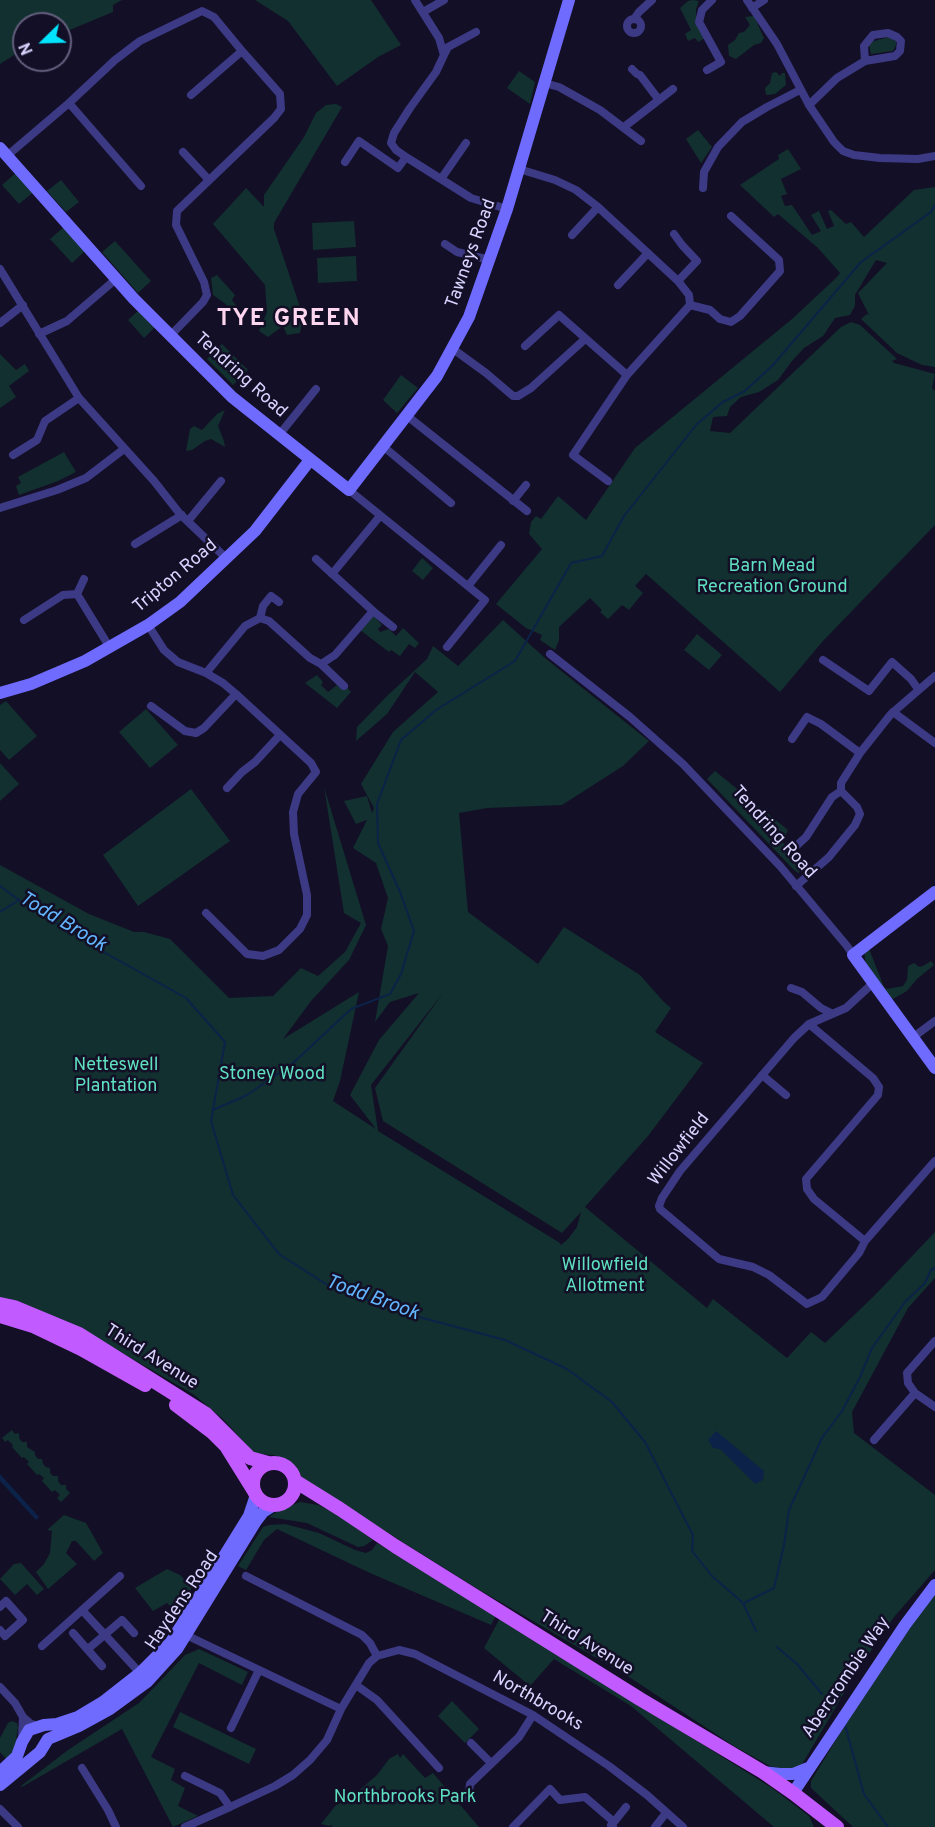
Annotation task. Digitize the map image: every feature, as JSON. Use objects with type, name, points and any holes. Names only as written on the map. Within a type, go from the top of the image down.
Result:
[{"type":"main road","name":"Third Avenue","points":[[0,1304],[49,1321],[88,1340],[206,1414],[250,1458],[268,1463]]},
{"type":"main road","name":"Third Avenue","points":[[0,1316],[33,1326],[81,1349],[133,1377],[192,1416],[226,1446],[255,1493]]},
{"type":"main road","points":[[292,1496],[296,1486],[294,1475],[286,1466],[281,1463],[268,1463],[257,1471],[253,1484],[255,1493],[262,1501],[274,1505],[281,1504],[292,1496],[314,1494]]},
{"type":"main road","name":"Third Avenue","points":[[295,1481],[640,1699],[763,1772],[837,1827]]},
{"type":"street","points":[[416,0],[439,38],[444,56]]},
{"type":"street","points":[[423,12],[444,0]]},
{"type":"street","name":"Tawneys Road","points":[[349,490],[437,375],[469,317],[507,209],[569,0]]},
{"type":"street","points":[[634,19],[652,0]]},
{"type":"street","points":[[707,70],[721,62],[699,22],[702,10],[712,0]]},
{"type":"street","points":[[764,0],[750,4],[777,45],[809,105],[834,142],[843,151],[854,155],[880,158],[918,159],[935,156]]},
{"type":"street","points":[[4,151],[69,103],[115,60],[140,41],[202,10],[214,17],[280,94],[281,109],[177,211],[176,225],[204,282],[207,295],[170,336]]},
{"type":"street","points":[[477,32],[448,47],[436,72],[394,133],[391,143],[406,157],[471,198],[507,209]]},
{"type":"street","points":[[809,105],[837,78],[865,61],[895,56],[900,51],[901,41],[888,33],[873,35],[864,46],[865,61]]},
{"type":"street","points":[[191,95],[242,51]]},
{"type":"street","points":[[632,69],[640,75],[659,100]]},
{"type":"street","points":[[544,83],[576,95],[641,141]]},
{"type":"street","points":[[624,127],[673,89]]},
{"type":"street","points":[[703,188],[704,172],[718,147],[742,122],[800,90]]},
{"type":"street","points":[[69,103],[141,186]]},
{"type":"street","points":[[345,162],[359,141],[398,168],[406,157]]},
{"type":"street","points":[[441,179],[466,143]]},
{"type":"street","name":"Tendring Road","points":[[4,151],[116,279],[232,398],[485,600],[447,647]]},
{"type":"street","points":[[183,152],[209,180]]},
{"type":"street","points":[[519,169],[555,180],[576,190],[648,253],[678,281],[689,295],[690,305],[627,375],[573,455],[608,481]]},
{"type":"street","points":[[572,235],[598,207]]},
{"type":"street","points":[[690,305],[710,310],[720,319],[731,322],[740,316],[780,271],[779,261],[731,216]]},
{"type":"street","points":[[674,234],[697,261],[678,281]]},
{"type":"street","points":[[445,244],[456,252],[490,260]]},
{"type":"street","points":[[618,285],[648,253]]},
{"type":"street","points":[[0,269],[79,398],[185,518],[226,558]]},
{"type":"street","points":[[39,334],[67,321],[116,279]]},
{"type":"street","points":[[0,323],[23,305]]},
{"type":"street","points":[[525,346],[559,315],[627,375]]},
{"type":"street","points":[[453,349],[513,396],[518,396],[531,388],[585,339]]},
{"type":"street","points":[[279,435],[316,389]]},
{"type":"street","points":[[13,455],[37,440],[45,421],[79,398]]},
{"type":"street","points":[[406,415],[526,511]]},
{"type":"street","points":[[384,447],[451,502]]},
{"type":"street","points":[[0,508],[86,478],[124,449]]},
{"type":"street","name":"Tripton Road","points":[[0,693],[51,676],[85,661],[148,625],[180,602],[255,531],[310,460]]},
{"type":"street","points":[[135,544],[185,518],[221,481]]},
{"type":"street","points":[[513,501],[526,485]]},
{"type":"street","points":[[332,574],[380,516]]},
{"type":"street","points":[[468,586],[501,546]]},
{"type":"street","points":[[316,559],[393,627]]},
{"type":"street","points":[[77,594],[84,579]]},
{"type":"street","points":[[24,620],[63,595],[77,594]]},
{"type":"street","points":[[77,594],[110,648]]},
{"type":"street","points":[[260,618],[263,606],[272,596],[279,602]]},
{"type":"street","points":[[321,664],[335,655],[373,611]]},
{"type":"street","points":[[206,673],[245,626],[260,618],[269,621],[344,686]]},
{"type":"street","points":[[148,625],[164,650],[178,662],[206,673],[236,694],[311,763],[316,772],[298,794],[293,812],[294,834],[308,895],[307,915],[300,929],[279,950],[263,956],[247,954],[206,913]]},
{"type":"street","name":"Tendring Road","points":[[550,654],[630,717],[683,764],[750,832],[841,939],[935,1068]]},
{"type":"street","points":[[823,660],[869,691],[892,662],[911,679],[918,689]]},
{"type":"street","points":[[841,791],[843,779],[860,753],[893,712],[935,676]]},
{"type":"street","points":[[151,706],[185,730],[196,733],[204,728],[236,694]]},
{"type":"street","points":[[893,712],[935,743]]},
{"type":"street","points":[[792,739],[807,717],[821,724],[860,753]]},
{"type":"street","points":[[227,788],[280,735]]},
{"type":"street","points":[[796,886],[832,855],[855,825],[860,814],[857,807],[841,791]]},
{"type":"street","points":[[794,848],[806,837],[832,796],[841,791]]},
{"type":"street","points":[[853,955],[935,892]]},
{"type":"street","name":"Willowfield","points":[[872,984],[846,1008],[809,1024],[794,1038],[680,1172],[662,1198],[660,1209],[719,1258],[753,1267],[769,1275],[807,1304],[822,1297],[859,1253],[865,1240],[935,1161]]},
{"type":"street","points":[[791,988],[802,992],[820,1008],[831,1013]]},
{"type":"street","points":[[912,1038],[935,1021]]},
{"type":"street","points":[[809,1024],[873,1078],[879,1087],[878,1095],[806,1179],[807,1189],[814,1199],[865,1240]]},
{"type":"street","points":[[762,1075],[786,1095]]},
{"type":"street","points":[[935,1341],[907,1373],[908,1383],[915,1393],[935,1407]]},
{"type":"street","points":[[874,1440],[915,1393]]},
{"type":"street","name":"Haydens Road","points":[[0,1785],[40,1752],[48,1738],[79,1726],[110,1709],[147,1682],[177,1648],[182,1632],[249,1516],[255,1493]]},
{"type":"street","name":"Haydens Road","points":[[0,1772],[17,1756],[29,1730],[78,1717],[103,1702],[140,1673],[182,1632],[256,1521],[263,1512],[274,1505]]},
{"type":"street","points":[[42,1646],[120,1576]]},
{"type":"street","points":[[185,1827],[276,1786],[302,1767],[327,1740],[341,1710],[369,1663],[377,1656],[370,1643],[362,1635],[246,1576]]},
{"type":"street","name":"Abercrombie Way","points":[[793,1793],[904,1625],[935,1586]]},
{"type":"street","points":[[0,1607],[6,1601],[23,1620],[2,1636]]},
{"type":"street","points":[[82,1610],[140,1673]]},
{"type":"street","points":[[88,1649],[122,1620],[134,1633]]},
{"type":"street","points":[[182,1632],[341,1710]]},
{"type":"street","points":[[73,1633],[102,1666]]},
{"type":"street","name":"Northbrooks","points":[[377,1656],[399,1650],[415,1654],[533,1716],[609,1766],[683,1827]]},
{"type":"street","points":[[231,1728],[259,1670]]},
{"type":"street","points":[[356,1685],[377,1700],[439,1768]]},
{"type":"street","points":[[0,1687],[15,1703],[23,1717],[31,1724],[40,1727],[48,1738]]},
{"type":"street","points":[[464,1798],[469,1793],[470,1784],[519,1737],[533,1716]]},
{"type":"street","points":[[22,1742],[23,1717]]},
{"type":"street","points":[[471,1743],[490,1763]]},
{"type":"street","points":[[82,1768],[116,1827]]},
{"type":"street","points":[[763,1772],[793,1774],[808,1768]]},
{"type":"street","points":[[185,1776],[220,1793],[230,1807]]},
{"type":"street","points":[[513,1827],[550,1790],[560,1800],[585,1797],[613,1824],[626,1807]]},
{"type":"street","points":[[0,1809],[18,1827]]},
{"type":"street","points":[[655,1827],[666,1813]]},
{"type":"green space","points":[[0,0],[122,0],[113,5],[113,12],[72,29],[72,12],[12,12],[12,56],[0,64]]},
{"type":"green space","points":[[255,0],[371,0],[401,45],[378,57],[337,86],[288,21]]},
{"type":"green space","points":[[693,0],[699,1],[696,20],[705,38],[698,42],[695,38],[688,41],[685,34],[691,30],[680,8]]},
{"type":"green space","points":[[754,16],[764,38],[761,43],[754,45],[736,59],[729,56],[728,45],[750,25],[745,17]]},
{"type":"green space","points":[[888,37],[896,41],[893,51],[871,54],[869,45],[871,42]]},
{"type":"green space","points":[[519,71],[535,82],[530,104],[507,88]]},
{"type":"green space","points":[[776,72],[780,76],[785,73],[786,85],[775,94],[766,95],[765,88],[770,83],[772,73]]},
{"type":"green space","points":[[336,104],[342,107],[274,223],[304,319],[303,325],[300,333],[287,335],[283,326],[268,337],[259,331],[267,312],[265,285],[213,224],[246,188],[264,207],[264,195],[304,137],[316,113],[326,105]]},
{"type":"green space","points":[[698,130],[712,147],[701,163],[686,139]]},
{"type":"green space","name":"Barn Mead Recreation Ground","points":[[788,149],[801,169],[781,179],[787,194],[781,196],[785,206],[792,205],[812,235],[821,231],[811,215],[819,211],[827,229],[834,226],[828,211],[831,210],[846,224],[851,222],[864,237],[914,190],[935,187],[935,367],[922,365],[897,353],[861,319],[869,315],[858,293],[887,263],[876,260],[855,295],[855,306],[850,315],[835,318],[823,336],[804,348],[778,380],[759,392],[741,397],[730,407],[727,416],[713,417],[710,431],[730,433],[841,327],[851,322],[860,325],[897,359],[892,361],[894,363],[935,374],[932,388],[935,391],[935,525],[823,641],[780,692],[646,574],[635,586],[643,593],[629,610],[622,605],[608,619],[590,598],[559,627],[559,640],[555,650],[540,640],[542,635],[526,628],[496,604],[542,549],[529,534],[531,522],[536,516],[541,519],[558,496],[586,520],[635,448],[792,319],[840,273],[818,248],[778,214],[774,217],[740,185],[779,159],[778,155]]},
{"type":"green space","points":[[18,171],[35,191],[19,204],[2,185]]},
{"type":"green space","points":[[61,180],[79,202],[66,212],[47,191]]},
{"type":"green space","points":[[354,221],[356,247],[313,250],[312,223]]},
{"type":"green space","points":[[64,227],[85,251],[72,263],[50,239]]},
{"type":"green space","points":[[115,241],[151,281],[138,293],[102,252]]},
{"type":"green space","points":[[356,256],[357,281],[318,283],[317,258]]},
{"type":"green space","points":[[217,275],[235,295],[232,300],[236,305],[232,310],[213,295],[211,278]]},
{"type":"green space","points":[[140,309],[156,326],[144,338],[128,320]]},
{"type":"green space","points":[[222,344],[248,370],[233,385],[207,359]]},
{"type":"green space","points":[[0,354],[16,370],[25,364],[29,371],[9,386],[16,397],[0,408]]},
{"type":"green space","points":[[401,375],[418,388],[397,413],[383,400]]},
{"type":"green space","points":[[225,410],[218,426],[225,447],[211,439],[186,451],[190,429],[194,426],[202,430],[217,414]]},
{"type":"green space","points":[[64,452],[76,472],[19,495],[16,486],[21,483],[18,477]]},
{"type":"green space","points":[[422,558],[433,568],[423,580],[412,571]]},
{"type":"green space","points":[[373,615],[382,625],[378,629],[380,632],[389,629],[396,636],[403,628],[419,643],[415,648],[409,644],[400,656],[391,650],[389,652],[360,630]]},
{"type":"green space","points":[[503,620],[545,658],[649,741],[623,766],[562,805],[487,808],[459,813],[468,912],[538,964],[564,927],[640,975],[671,1008],[655,1032],[703,1063],[648,1136],[585,1207],[707,1308],[713,1299],[787,1358],[811,1332],[825,1343],[935,1232],[935,1278],[908,1308],[852,1412],[854,1433],[935,1495],[935,1570],[894,1617],[857,1671],[800,1768],[789,1770],[770,1766],[734,1746],[629,1677],[478,1589],[300,1478],[290,1461],[274,1455],[255,1454],[223,1419],[193,1394],[69,1322],[0,1298],[0,865],[89,914],[134,932],[144,932],[170,939],[229,998],[273,996],[301,968],[318,976],[345,952],[361,923],[344,913],[324,787],[366,925],[349,960],[311,1001],[283,1039],[359,992],[340,1081],[333,1101],[376,1129],[350,1095],[379,1040],[419,993],[390,1002],[375,1022],[388,946],[381,929],[388,898],[376,863],[353,848],[367,820],[356,824],[344,801],[367,796],[372,813],[374,808],[361,784],[393,732],[438,692],[415,672],[387,714],[356,741],[357,727],[427,659],[433,646],[458,666]],"holes":[[[443,993],[375,1088],[383,1121],[562,1233],[581,1212],[577,1227],[561,1245],[378,1131],[371,1085]]]},
{"type":"green space","points":[[697,634],[722,655],[709,670],[684,650]]},
{"type":"green space","points":[[317,675],[323,682],[321,685],[328,692],[337,685],[343,690],[347,687],[351,692],[337,708],[305,683]]},
{"type":"green space","points":[[6,701],[37,736],[9,760],[0,750],[0,705]]},
{"type":"green space","points":[[146,709],[178,745],[150,768],[119,732]]},
{"type":"green space","points":[[0,763],[19,784],[0,801]]},
{"type":"green space","points":[[715,771],[788,830],[782,842],[809,867],[798,873],[793,869],[707,779]]},
{"type":"green space","points":[[191,789],[230,841],[138,906],[103,855]]},
{"type":"green space","points":[[868,946],[884,987],[887,989],[903,986],[907,980],[908,966],[914,963],[919,967],[931,961],[934,965],[907,991],[893,999],[884,994],[866,966],[864,950]]},
{"type":"green space","points":[[12,1430],[15,1434],[19,1433],[22,1442],[27,1442],[27,1447],[35,1452],[38,1459],[42,1459],[43,1464],[50,1468],[53,1476],[58,1476],[61,1485],[66,1485],[70,1493],[61,1502],[57,1498],[60,1495],[55,1490],[52,1492],[42,1481],[44,1478],[37,1475],[27,1464],[29,1462],[24,1457],[22,1458],[8,1440],[5,1442],[2,1438]]},
{"type":"green space","points":[[300,1502],[318,1505],[336,1514],[373,1540],[358,1547],[307,1523],[269,1517],[279,1510]]},
{"type":"green space","points":[[64,1515],[86,1523],[103,1553],[94,1561],[76,1541],[72,1541],[66,1553],[77,1564],[48,1589],[36,1572],[50,1553],[52,1531],[47,1530]]},
{"type":"green space","points":[[285,1524],[319,1533],[366,1553],[372,1550],[377,1543],[496,1615],[491,1625],[370,1573],[277,1529],[264,1540],[246,1570],[238,1566],[263,1527]]},
{"type":"green space","points":[[21,1563],[44,1589],[37,1595],[27,1584],[15,1595],[0,1579],[14,1564]]},
{"type":"green space","points":[[167,1569],[180,1575],[191,1586],[191,1595],[178,1614],[167,1603],[153,1611],[135,1588]]},
{"type":"green space","points":[[935,1590],[935,1827],[853,1827],[811,1788],[811,1781],[845,1725]]},
{"type":"green space","points":[[500,1618],[772,1788],[809,1816],[814,1827],[774,1827],[631,1706],[554,1659],[530,1686],[484,1648]]},
{"type":"green space","points":[[199,1649],[248,1672],[242,1685],[199,1663],[151,1757],[175,1769],[171,1780],[185,1788],[178,1806],[198,1816],[173,1827],[122,1729],[21,1786],[68,1750],[139,1703],[185,1655]]},
{"type":"green space","points":[[452,1701],[479,1729],[465,1743],[438,1716]]},
{"type":"green space","points":[[180,1712],[256,1749],[249,1764],[173,1727]]},
{"type":"green space","points":[[12,1721],[17,1723],[18,1727],[16,1741],[13,1753],[6,1759],[0,1752],[0,1738],[8,1723]]},
{"type":"green space","name":"Northbrooks Park","points":[[398,1754],[400,1758],[403,1754],[425,1778],[433,1773],[479,1827],[331,1827],[333,1825],[321,1824],[336,1805],[349,1799],[377,1775],[389,1759]]},
{"type":"water","points":[[716,1431],[764,1471],[763,1480],[755,1484],[720,1449],[713,1448],[708,1440]]},
{"type":"water","points":[[0,1474],[39,1517],[36,1520],[0,1481]]},
{"type":"waterway","points":[[213,1110],[247,1095],[292,1064],[351,1009],[390,994],[401,974],[414,931],[400,892],[378,843],[377,804],[401,740],[436,710],[515,661],[571,563],[602,556],[624,516],[697,424],[723,402],[745,391],[773,365],[861,262],[931,212],[935,205]]},
{"type":"waterway","name":"Todd Brook","points":[[0,886],[109,955],[186,998],[225,1042],[211,1121],[233,1195],[279,1254],[329,1286],[404,1313],[505,1340],[567,1369],[612,1402],[645,1442],[693,1535],[692,1551],[712,1576],[743,1603],[756,1631]]},
{"type":"waterway","points":[[0,912],[19,900]]},
{"type":"waterway","points":[[744,1603],[774,1588],[789,1510],[822,1438],[842,1411],[872,1348],[905,1302],[925,1283],[931,1270],[935,1268]]},
{"type":"waterway","name":"Todd Brook","points":[[777,1647],[797,1664],[822,1694]]},
{"type":"waterway","points":[[845,1725],[864,1794],[888,1827]]},
{"type":"district","name":"TYE GREEN","points":[[289,320]]},
{"type":"park label","name":"Stoney Wood","points":[[272,1075]]},
{"type":"park label","name":"Netteswell Plantation","points":[[116,1076]]},
{"type":"park label","name":"Willowfield Allotment","points":[[605,1276]]}]
